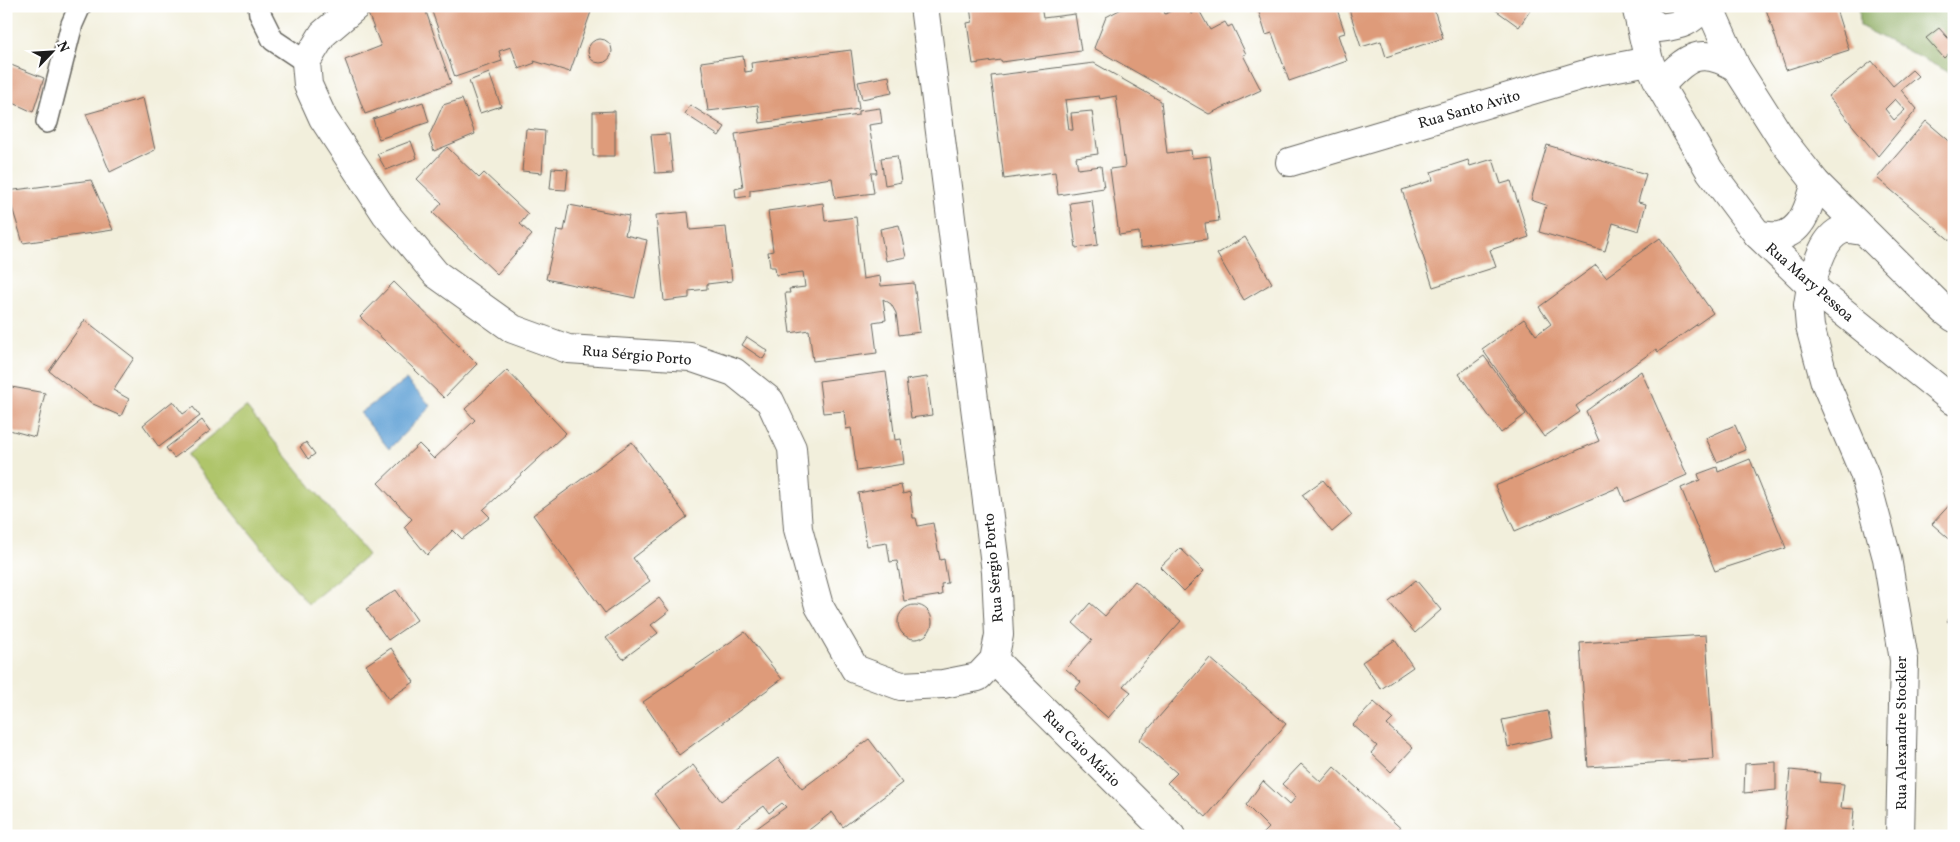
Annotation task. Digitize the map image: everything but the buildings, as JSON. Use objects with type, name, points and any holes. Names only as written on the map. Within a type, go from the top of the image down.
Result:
[{"type":"street","points":[[306,62],[323,34],[356,6]]},
{"type":"street","name":"Rua Sérgio Porto","points":[[306,62],[308,85],[328,127],[386,214],[436,274],[513,329],[568,349],[690,357],[734,372],[770,401],[792,448],[798,529],[819,606],[855,669],[901,686],[943,684],[978,677],[994,660],[999,636],[996,572],[924,6]]},
{"type":"street","points":[[1637,10],[1660,28],[1680,25],[1695,17],[1704,6]]},
{"type":"street","points":[[1709,6],[1736,67],[1782,141],[1816,183],[1954,318]]},
{"type":"street","name":"Rua Mary Pessoa","points":[[1637,10],[1649,61],[1660,86],[1710,171],[1758,235],[1811,286],[1954,401]]},
{"type":"street","points":[[1660,86],[1679,65],[1699,56],[1720,58],[1736,67]]},
{"type":"street","name":"Rua Santo Avito","points":[[1290,162],[1596,72],[1649,61]]},
{"type":"street","points":[[1758,235],[1779,236],[1796,229],[1807,212],[1816,183]]},
{"type":"street","name":"Rua Alexandre Stockler","points":[[1862,230],[1843,230],[1832,236],[1817,265],[1808,305],[1810,327],[1825,382],[1864,473],[1887,558],[1895,604],[1904,660],[1900,836]]},
{"type":"street","name":"Rua Caio Mário","points":[[994,660],[1171,836]]},
{"type":"lane","points":[[47,122],[72,24],[80,6]]},
{"type":"lane","points":[[259,6],[260,14],[273,40],[306,62]]},
{"type":"green space","points":[[1859,6],[1954,6],[1954,75],[1860,26]]},
{"type":"green space","points":[[246,407],[368,555],[308,604],[187,455]]},
{"type":"water","points":[[406,380],[431,406],[389,449],[360,413]]}]
